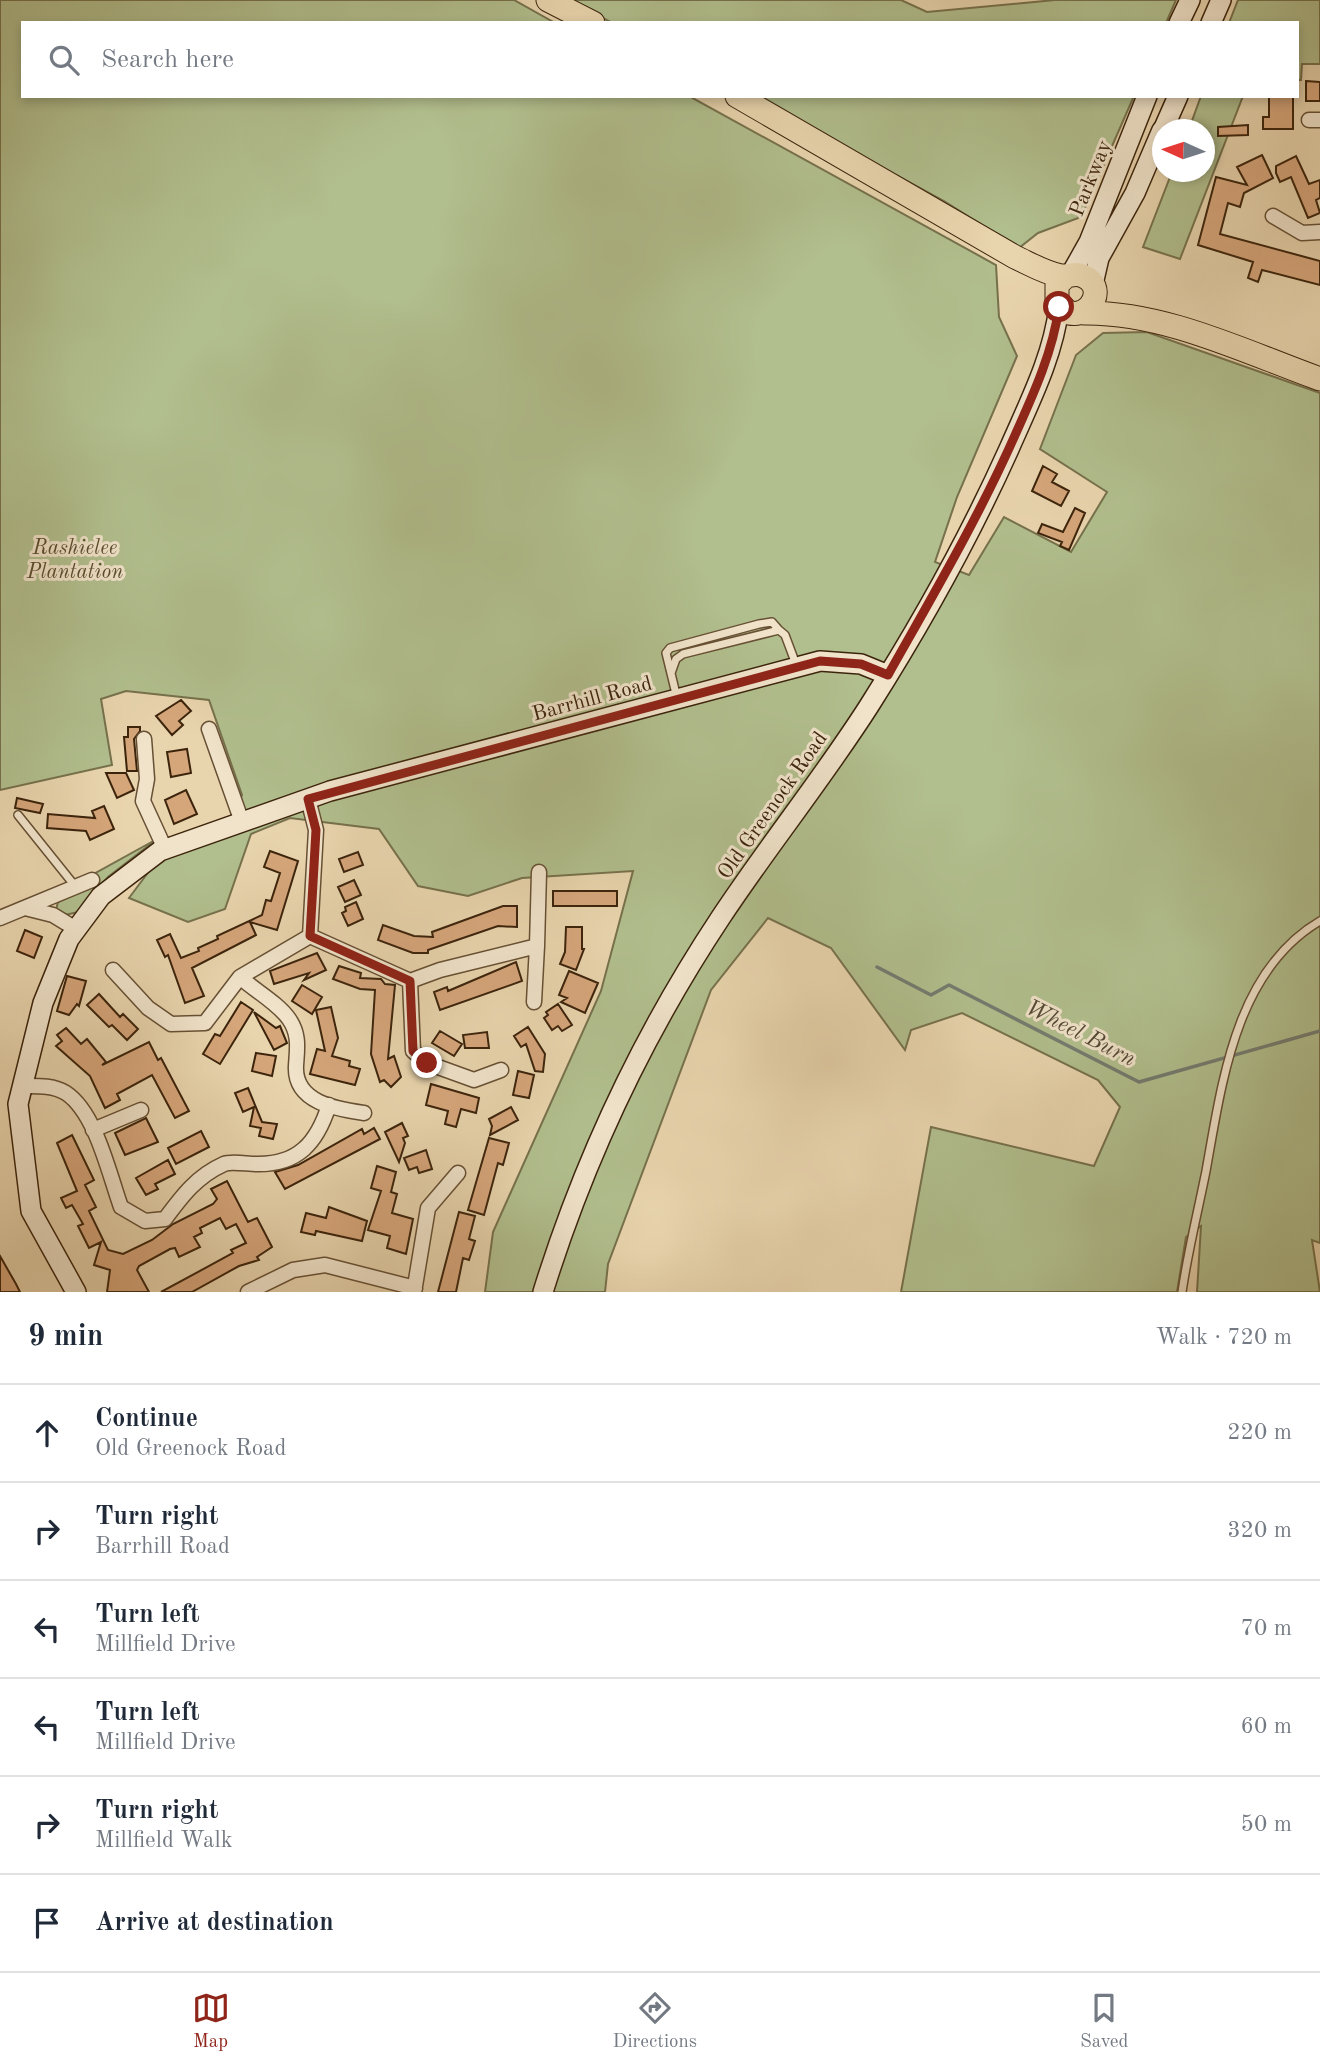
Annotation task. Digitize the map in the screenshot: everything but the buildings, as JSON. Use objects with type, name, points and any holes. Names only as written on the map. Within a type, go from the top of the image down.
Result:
[{"type":"main road","points":[[548,0],[589,21]]},
{"type":"main road","points":[[740,98],[1015,257],[1044,271],[1084,276],[1094,287],[1186,331]]},
{"type":"main road","points":[[1015,257],[1070,309],[1120,313],[1186,331],[1320,379]]},
{"type":"main road","points":[[1068,276],[1057,285],[1070,309]]},
{"type":"main road","points":[[1070,309],[1093,303],[1094,287]]},
{"type":"street","points":[[1180,21],[1190,0]]},
{"type":"street","points":[[1212,21],[1221,0]]},
{"type":"street","name":"Parkway","points":[[1068,276],[1088,242],[1146,98]]},
{"type":"street","name":"Parkway","points":[[1168,119],[1177,98]]},
{"type":"street","name":"Parkway","points":[[1094,287],[1099,258],[1135,193],[1152,155]]},
{"type":"street","points":[[1273,216],[1302,233],[1320,232]]},
{"type":"street","name":"Old Greenock Road","points":[[542,1292],[566,1220],[601,1136],[659,1021],[719,920],[888,675],[959,550],[997,475],[1036,388],[1049,350],[1070,309]]},
{"type":"street","name":"Barrhill Road","points":[[76,1292],[31,1211],[18,1104],[43,1003],[69,939],[101,896],[165,849],[308,799],[820,661],[861,664],[888,675]]},
{"type":"street","points":[[209,729],[242,822]]},
{"type":"street","points":[[144,739],[147,779],[143,801],[165,849]]},
{"type":"street","points":[[308,799],[316,830],[310,936]]},
{"type":"street","points":[[534,1002],[540,872]]},
{"type":"street","points":[[0,918],[92,880]]},
{"type":"street","points":[[24,908],[53,915],[76,929]]},
{"type":"street","points":[[113,970],[148,1008],[171,1024],[205,1023],[240,977],[310,936]]},
{"type":"street","points":[[310,936],[410,981],[440,970],[537,946]]},
{"type":"street","points":[[240,977],[289,1018],[299,1040],[296,1070],[299,1085],[313,1099],[364,1113]]},
{"type":"street","points":[[410,981],[413,1051],[427,1063],[474,1080],[501,1070]]},
{"type":"street","points":[[22,1086],[52,1087],[66,1093],[93,1130],[121,1207],[145,1221],[165,1219],[190,1185],[227,1162],[262,1164],[307,1149],[322,1127],[329,1105]]},
{"type":"street","points":[[93,1130],[141,1110]]},
{"type":"street","points":[[248,1292],[293,1270],[325,1265],[415,1290],[429,1208],[458,1173]]},
{"type":"lane","points":[[677,699],[666,653],[679,645],[772,622],[785,635],[797,667]]},
{"type":"lane","points":[[671,673],[676,659],[683,654],[779,630]]},
{"type":"lane","points":[[18,815],[76,887]]},
{"type":"lane","points":[[1182,1292],[1226,1067],[1233,1046],[1255,993],[1279,953],[1320,921]]},
{"type":"green space","name":"Rashielee Plantation","points":[[0,0],[514,0],[551,21],[21,21],[21,98],[693,98],[996,265],[999,317],[1017,356],[957,497],[935,562],[969,575],[1004,517],[1071,552],[1107,492],[1040,449],[1076,355],[1103,333],[1147,332],[1320,393],[1320,1243],[1312,1240],[1320,1292],[1197,1292],[1201,1226],[1186,1237],[1177,1292],[901,1292],[931,1127],[1094,1166],[1120,1107],[1098,1080],[962,1013],[911,1030],[905,1050],[831,948],[768,918],[711,990],[608,1264],[605,1292],[485,1292],[493,1232],[601,991],[633,871],[522,878],[468,896],[418,886],[379,829],[290,818],[251,834],[225,909],[188,922],[129,898],[159,858],[226,834],[242,795],[209,700],[126,691],[101,699],[112,765],[0,790]]},
{"type":"green space","points":[[570,0],[901,0],[927,12],[1055,0],[1176,0],[1167,21],[608,21]]},
{"type":"green space","points":[[1238,0],[1320,0],[1320,64],[1302,64],[1299,80],[1299,21],[1230,21]]},
{"type":"green space","points":[[755,98],[1133,98],[1081,217],[1038,233],[1019,248],[944,201]]},
{"type":"green space","points":[[1200,98],[1242,98],[1215,168],[1215,119],[1193,119]]},
{"type":"green space","points":[[1168,182],[1210,182],[1180,259],[1143,247]]},
{"type":"green space","points":[[157,839],[108,877],[78,912],[65,915],[56,910],[58,902],[96,884],[92,875]]},
{"type":"waterway","name":"Wheel Burn","points":[[877,967],[931,995],[949,985],[1139,1082],[1320,1031]]},
{"type":"route","points":[[427,1063],[413,1051],[410,981],[310,936],[316,830],[308,799],[820,661],[861,664],[888,675],[959,550],[997,475],[1036,388],[1057,326],[1059,307]]}]
